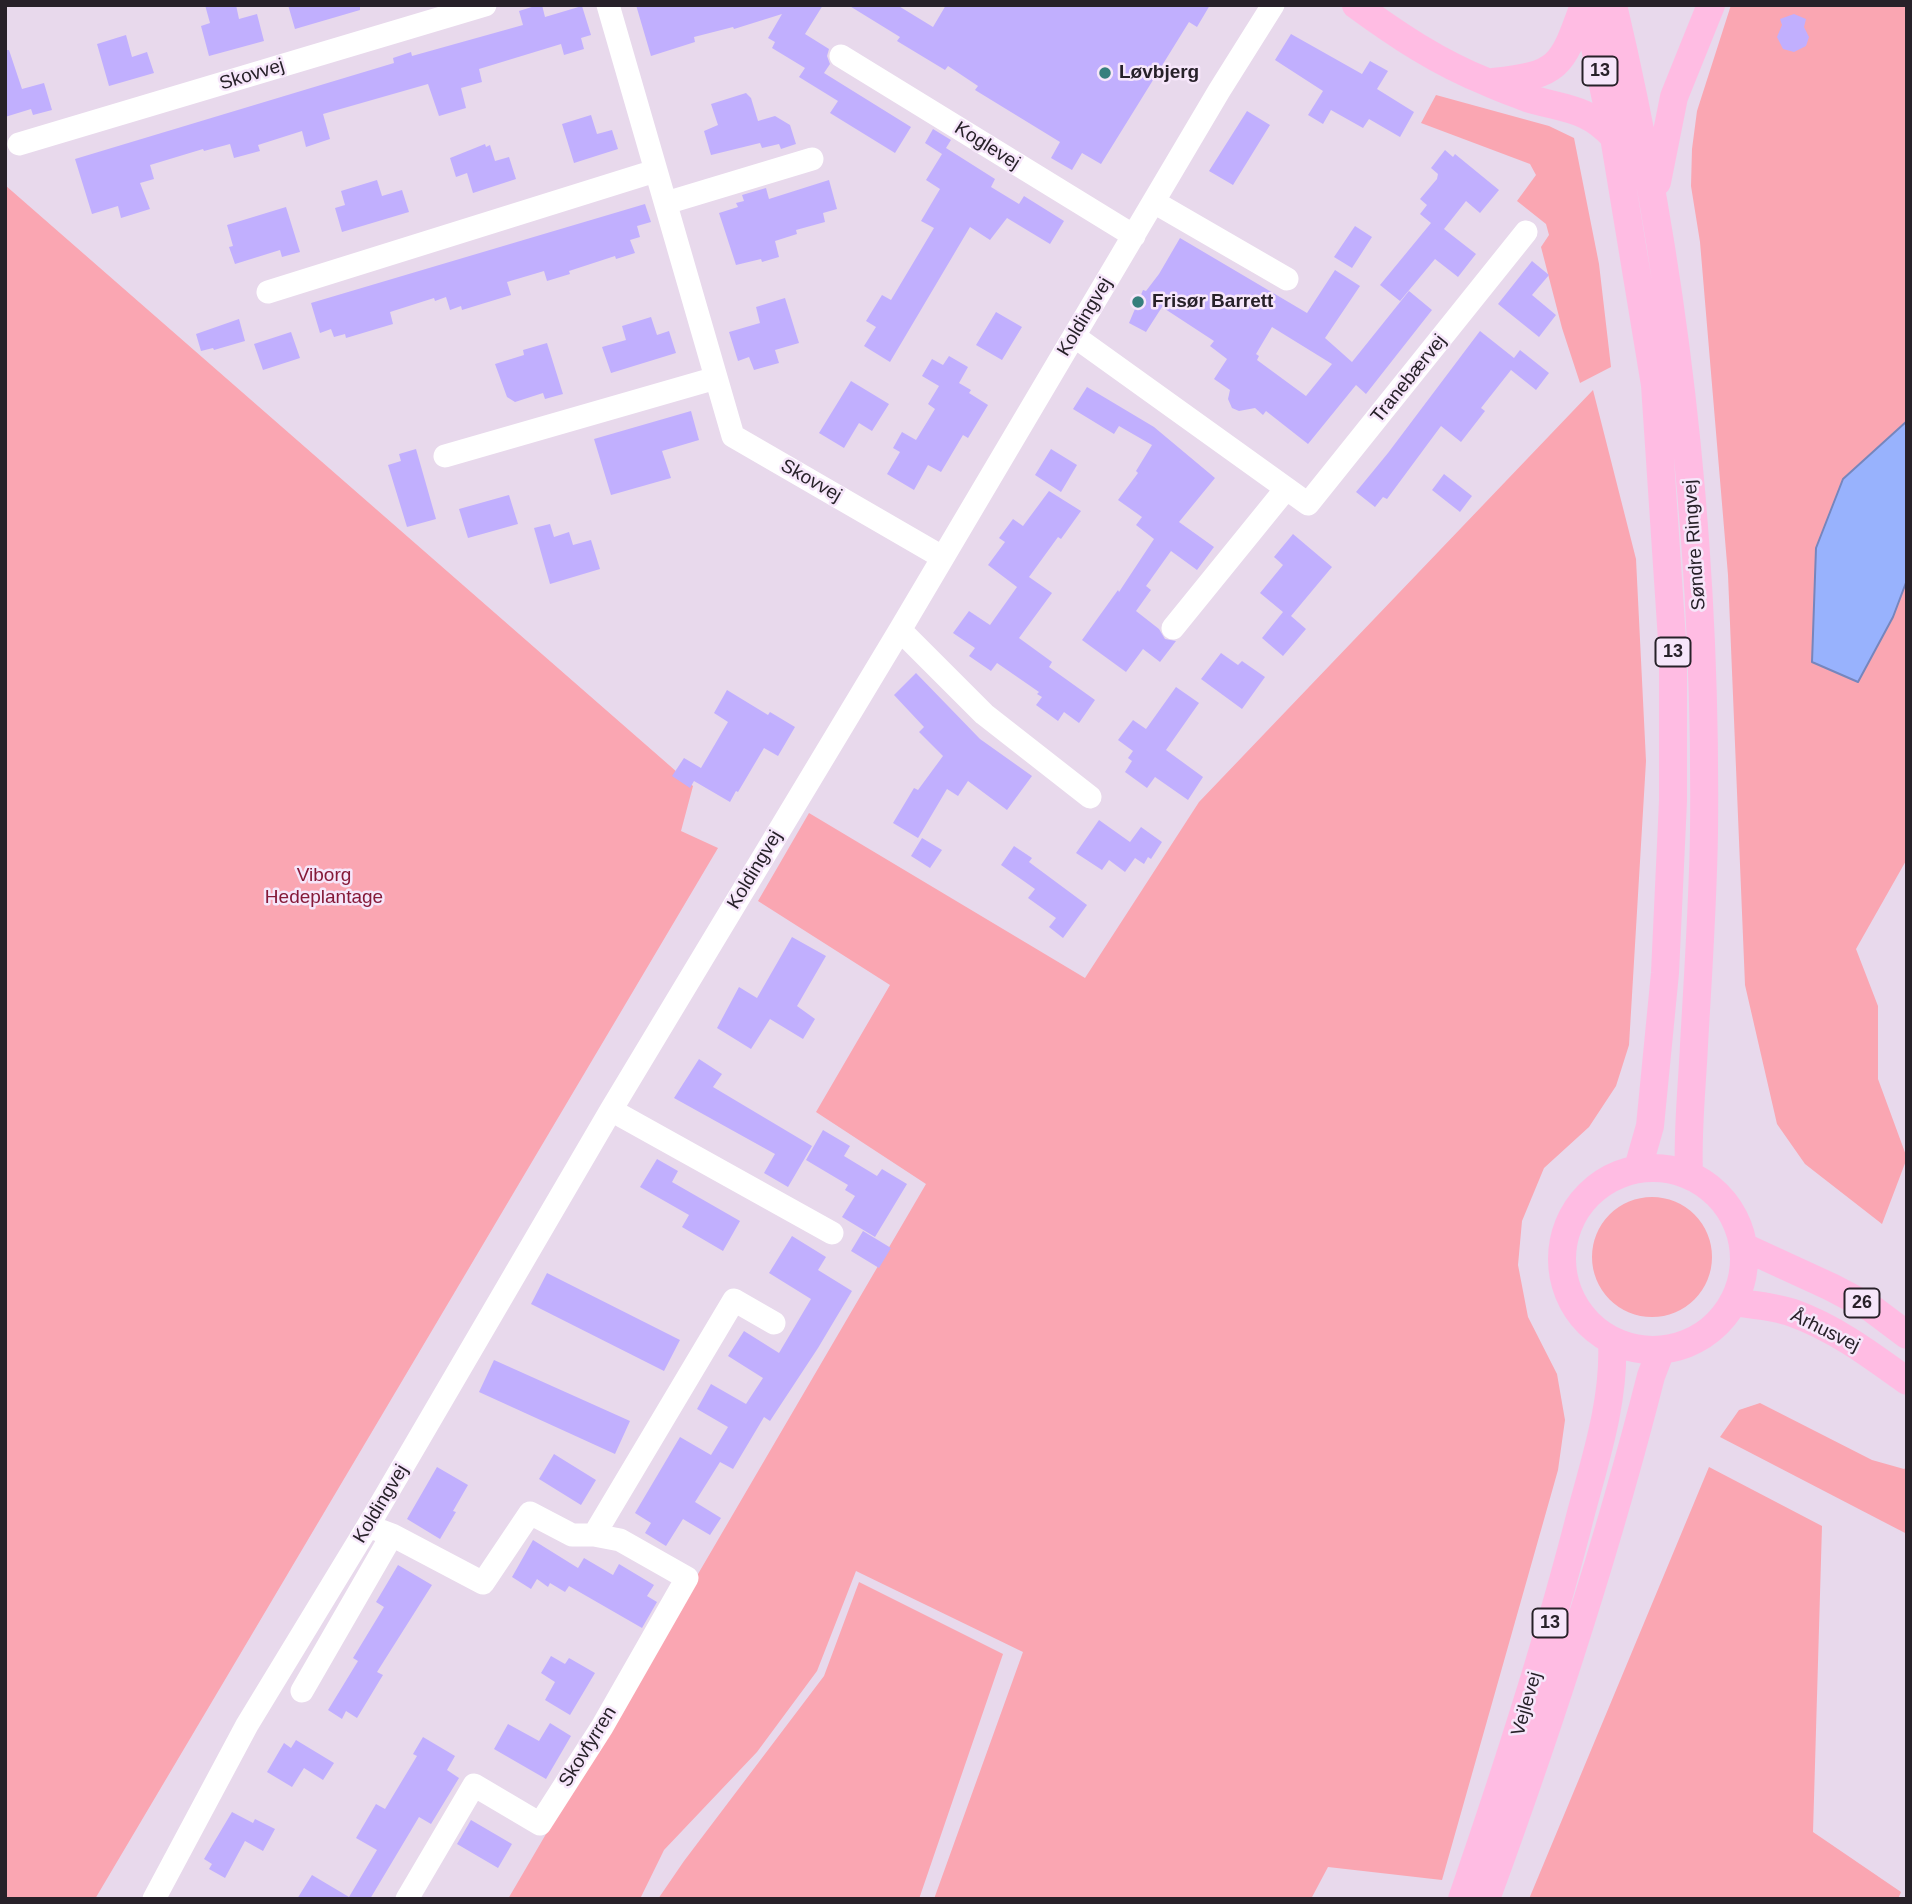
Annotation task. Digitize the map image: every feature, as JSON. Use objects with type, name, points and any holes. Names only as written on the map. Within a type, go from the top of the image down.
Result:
[{"type":"main road","points":[[1356,5],[1399,37],[1450,66],[1529,98],[1580,111],[1594,118],[1614,137]]},
{"type":"main road","points":[[1487,83],[1528,78],[1552,67],[1569,48],[1585,5]]},
{"type":"main road","name":"Søndre Ringvej","points":[[1585,5],[1614,137],[1655,385],[1674,655],[1673,801],[1665,973],[1650,1126],[1638,1168]]},
{"type":"main road","name":"Søndre Ringvej","points":[[1613,5],[1654,202],[1688,447],[1696,546],[1702,680],[1704,833],[1687,1143],[1689,1175]]},
{"type":"main road","points":[[1654,202],[1674,97],[1711,5]]},
{"type":"main road","points":[[1638,1168],[1664,1168],[1689,1175],[1709,1187],[1726,1204],[1738,1224],[1744,1247],[1742,1276],[1733,1303],[1720,1321],[1703,1336],[1683,1345],[1661,1350],[1636,1349],[1612,1341],[1594,1330],[1580,1315],[1566,1287],[1561,1256],[1564,1235],[1572,1216],[1584,1198],[1600,1184],[1618,1174],[1638,1168]]},
{"type":"main road","name":"Århusvej","points":[[1744,1247],[1871,1308],[1907,1335]]},
{"type":"main road","name":"Århusvej","points":[[1733,1303],[1791,1312],[1823,1326],[1907,1381]]},
{"type":"main road","name":"Vejlevej","points":[[1462,1899],[1508,1768],[1572,1549],[1607,1404],[1613,1368],[1612,1341]]},
{"type":"main road","name":"Vejlevej","points":[[1486,1899],[1538,1755],[1603,1553],[1651,1376],[1661,1350]]},
{"type":"street","name":"Skovvej","points":[[19,144],[485,5]]},
{"type":"street","name":"Skovvej","points":[[608,5],[733,436],[942,557]]},
{"type":"street","name":"Koldingvej","points":[[154,1899],[247,1725],[368,1526],[611,1110],[900,631],[1223,84],[1273,5]]},
{"type":"street","name":"Koglevej","points":[[841,56],[1134,236]]},
{"type":"street","points":[[666,203],[812,159]]},
{"type":"street","points":[[268,292],[655,172]]},
{"type":"street","points":[[1154,202],[1287,279]]},
{"type":"street","name":"Tranebærvej","points":[[1074,336],[1308,504],[1526,232]]},
{"type":"street","points":[[445,457],[716,378]]},
{"type":"street","points":[[1173,628],[1285,490]]},
{"type":"street","points":[[900,631],[984,714],[1090,797]]},
{"type":"street","points":[[611,1110],[832,1233]]},
{"type":"street","points":[[594,1535],[734,1300],[774,1324]]},
{"type":"street","name":"Skovfyrren","points":[[368,1526],[392,1535],[483,1583],[530,1513],[572,1535],[594,1535],[620,1540],[687,1578],[601,1727],[540,1824],[474,1785],[407,1899]]},
{"type":"street","points":[[302,1690],[392,1535]]},
{"type":"green space","points":[[1731,5],[1907,5],[1907,859],[1856,949],[1878,1006],[1878,1079],[1907,1158],[1882,1224],[1805,1164],[1777,1124],[1745,985],[1728,575],[1700,242],[1691,186],[1697,111]]},
{"type":"green space","points":[[1436,95],[1549,126],[1574,138],[1599,264],[1611,367],[1580,383],[1562,328],[1541,247],[1549,235],[1546,224],[1517,201],[1536,175],[1530,164],[1421,123]]},
{"type":"green space","name":"Viborg Hedeplantage","points":[[5,185],[693,786],[681,831],[718,848],[95,1899],[5,1899]]},
{"type":"green space","points":[[1593,390],[1636,559],[1646,761],[1629,1045],[1616,1086],[1589,1127],[1544,1168],[1522,1221],[1518,1265],[1528,1317],[1557,1374],[1565,1420],[1558,1470],[1442,1880],[1328,1867],[1311,1899],[934,1899],[1023,1652],[856,1571],[817,1671],[757,1752],[664,1850],[640,1899],[508,1899],[926,1184],[816,1112],[890,985],[758,901],[809,813],[1085,978],[1199,802]]},
{"type":"green space","points":[[1652,1197],[1675,1202],[1694,1215],[1707,1234],[1712,1257],[1707,1280],[1694,1299],[1675,1312],[1652,1317],[1629,1312],[1610,1299],[1597,1280],[1592,1257],[1597,1234],[1610,1215],[1629,1202]]},
{"type":"green space","points":[[1760,1403],[1872,1460],[1904,1469],[1907,1467],[1907,1534],[1720,1437],[1739,1410]]},
{"type":"green space","points":[[1709,1467],[1822,1526],[1813,1832],[1901,1892],[1898,1899],[1529,1899]]},
{"type":"green space","points":[[859,1582],[1003,1654],[919,1899],[658,1899],[824,1676]]},
{"type":"water","points":[[1907,421],[1907,580],[1893,617],[1858,682],[1812,662],[1816,548],[1843,479]]},
{"type":"building","points":[[205,5],[236,5],[239,19],[257,14],[264,41],[209,56],[201,26],[210,23]]},
{"type":"building","points":[[288,5],[360,5],[360,10],[295,29]]},
{"type":"building","points":[[542,5],[545,17],[582,6],[591,35],[581,38],[584,49],[564,55],[561,44],[479,69],[482,82],[461,88],[466,108],[439,116],[428,84],[323,114],[330,139],[306,147],[302,131],[258,145],[260,151],[234,158],[230,144],[150,165],[154,179],[140,183],[150,209],[121,218],[118,206],[92,214],[75,159],[394,63],[393,58],[411,52],[412,56],[523,25],[519,11]]},
{"type":"building","points":[[636,5],[823,5],[805,34],[829,49],[827,56],[830,64],[824,73],[911,127],[895,153],[830,113],[838,101],[799,77],[805,68],[772,48],[775,42],[768,38],[782,14],[734,29],[733,27],[694,37],[695,42],[651,56]]},
{"type":"building","points":[[848,5],[897,5],[933,27],[946,5],[1210,5],[1197,27],[1189,22],[1101,164],[1082,153],[1072,170],[1051,158],[1060,142],[975,90],[978,86],[948,66],[945,70],[897,41],[900,37]]},
{"type":"building","points":[[1794,14],[1806,19],[1804,27],[1809,37],[1806,46],[1794,52],[1783,49],[1777,37],[1782,25],[1780,19]]},
{"type":"building","points":[[1291,34],[1362,74],[1370,61],[1388,71],[1377,89],[1414,112],[1400,137],[1369,119],[1363,128],[1331,110],[1323,124],[1308,115],[1323,91],[1275,60]]},
{"type":"building","points":[[126,35],[132,57],[147,52],[154,73],[109,86],[97,44]]},
{"type":"building","points":[[5,50],[9,50],[22,89],[44,83],[52,110],[33,115],[31,109],[5,117]]},
{"type":"building","points":[[746,93],[751,98],[758,121],[775,116],[790,125],[796,144],[781,149],[779,144],[762,148],[760,143],[711,155],[704,131],[718,125],[711,104]]},
{"type":"building","points":[[1247,111],[1270,125],[1233,185],[1209,171]]},
{"type":"building","points":[[591,115],[597,134],[612,130],[618,149],[574,163],[562,124]]},
{"type":"building","points":[[933,129],[951,140],[946,148],[995,179],[991,187],[1019,204],[1024,196],[1064,221],[1050,244],[1007,218],[990,240],[970,227],[890,362],[864,346],[876,327],[866,321],[882,295],[891,300],[934,228],[921,221],[940,189],[926,180],[942,154],[925,143]]},
{"type":"building","points":[[485,144],[486,147],[490,145],[495,161],[509,157],[516,179],[473,193],[467,173],[456,177],[450,158]]},
{"type":"building","points":[[1445,150],[1453,157],[1455,154],[1499,190],[1480,213],[1466,201],[1444,229],[1476,254],[1458,277],[1435,259],[1400,301],[1380,285],[1431,223],[1420,214],[1427,205],[1420,199],[1437,179],[1438,174],[1431,168]]},
{"type":"building","points":[[377,180],[382,196],[402,190],[409,212],[342,232],[335,208],[345,205],[341,191]]},
{"type":"building","points":[[829,180],[837,209],[823,213],[825,222],[796,230],[797,234],[775,241],[779,257],[736,265],[719,213],[738,207],[736,203],[744,201],[742,195],[766,188],[769,199]]},
{"type":"building","points":[[645,204],[651,222],[637,226],[640,237],[630,240],[635,253],[616,259],[615,256],[547,281],[544,271],[507,282],[511,295],[462,310],[461,306],[450,310],[446,297],[435,301],[434,298],[390,312],[393,324],[346,338],[345,334],[334,337],[331,329],[320,333],[311,303]]},
{"type":"building","points":[[286,207],[300,252],[282,257],[280,250],[235,264],[229,247],[233,246],[227,225]]},
{"type":"building","points":[[1355,226],[1372,237],[1352,268],[1334,257]]},
{"type":"building","points":[[1180,238],[1307,313],[1335,270],[1360,286],[1325,338],[1352,362],[1409,291],[1432,310],[1366,394],[1356,385],[1308,444],[1266,411],[1263,415],[1255,408],[1239,411],[1232,408],[1228,399],[1230,390],[1214,379],[1227,359],[1210,346],[1214,341],[1162,307],[1146,332],[1129,323],[1143,290],[1146,291]],"holes":[[[1272,327],[1332,364],[1306,396],[1257,360],[1259,356],[1256,354]]]},
{"type":"building","points":[[1532,261],[1549,275],[1532,295],[1556,315],[1539,337],[1498,304]]},
{"type":"building","points":[[785,298],[799,343],[775,350],[779,363],[754,370],[749,357],[738,361],[729,332],[760,323],[756,307]]},
{"type":"building","points":[[996,312],[1022,327],[1002,360],[976,345]]},
{"type":"building","points":[[651,317],[657,335],[669,331],[676,353],[611,373],[602,347],[626,340],[622,326]]},
{"type":"building","points":[[239,319],[245,341],[201,351],[196,334]]},
{"type":"building","points":[[1480,331],[1514,358],[1520,350],[1549,373],[1536,390],[1511,370],[1481,408],[1485,411],[1461,442],[1441,426],[1387,499],[1383,497],[1375,507],[1356,492]]},
{"type":"building","points":[[291,332],[300,358],[263,370],[254,344]]},
{"type":"building","points":[[547,343],[563,394],[545,399],[543,393],[515,402],[507,397],[495,364],[524,355],[523,350]]},
{"type":"building","points":[[949,356],[968,367],[959,383],[988,405],[968,438],[963,435],[941,472],[928,465],[914,490],[887,474],[900,452],[893,448],[902,432],[916,440],[935,409],[928,404],[939,386],[922,376],[932,359],[943,365]]},
{"type":"building","points":[[851,381],[889,404],[872,431],[859,423],[844,448],[819,433]]},
{"type":"building","points":[[1087,387],[1154,427],[1215,478],[1179,522],[1214,547],[1197,570],[1171,551],[1146,586],[1151,590],[1136,611],[1159,629],[1165,639],[1176,641],[1160,662],[1143,649],[1126,672],[1082,640],[1118,590],[1119,592],[1154,539],[1136,525],[1142,517],[1118,500],[1138,473],[1136,471],[1152,445],[1119,426],[1114,434],[1073,409]]},
{"type":"building","points":[[691,411],[699,440],[662,451],[671,478],[611,495],[594,439]]},
{"type":"building","points":[[416,449],[436,519],[407,527],[388,465],[401,461],[399,454]]},
{"type":"building","points":[[1051,449],[1077,465],[1061,492],[1035,475]]},
{"type":"building","points":[[1444,474],[1472,496],[1460,512],[1432,490]]},
{"type":"building","points":[[1049,491],[1081,511],[1029,577],[1052,593],[1019,638],[1052,662],[1049,667],[1095,700],[1079,723],[1064,712],[1058,721],[1036,705],[1042,697],[1037,694],[1039,692],[997,663],[991,671],[969,656],[975,648],[953,633],[969,611],[990,625],[1017,587],[988,565],[1005,542],[999,538],[1013,519],[1023,526]]},
{"type":"building","points":[[509,495],[518,524],[468,538],[459,509]]},
{"type":"building","points":[[550,524],[554,537],[569,532],[573,545],[591,540],[600,569],[550,584],[534,528]]},
{"type":"building","points":[[1293,534],[1332,567],[1291,616],[1306,629],[1283,656],[1262,638],[1283,612],[1260,593],[1283,565],[1274,557]]},
{"type":"building","points":[[1221,653],[1238,665],[1242,661],[1265,677],[1242,709],[1201,679]]},
{"type":"building","points":[[916,673],[980,739],[1032,776],[1007,810],[968,781],[958,796],[947,789],[918,838],[893,823],[914,788],[918,790],[943,756],[919,732],[924,727],[894,695]]},
{"type":"building","points":[[1176,687],[1199,703],[1166,750],[1203,777],[1188,800],[1155,777],[1147,788],[1125,772],[1132,761],[1128,758],[1133,751],[1118,740],[1133,720],[1146,729]]},
{"type":"building","points":[[727,690],[768,715],[770,712],[795,727],[778,756],[764,748],[730,802],[694,781],[690,788],[672,776],[684,758],[701,768],[728,722],[714,713]]},
{"type":"building","points":[[1099,820],[1130,842],[1141,827],[1162,842],[1151,859],[1148,857],[1144,864],[1135,858],[1125,872],[1109,860],[1102,870],[1076,853]]},
{"type":"building","points":[[922,838],[942,850],[930,868],[911,856]]},
{"type":"building","points":[[1014,846],[1032,858],[1029,862],[1087,905],[1063,938],[1049,927],[1056,918],[1028,898],[1035,889],[1001,865]]},
{"type":"building","points":[[792,937],[826,956],[797,1006],[815,1019],[803,1039],[770,1019],[751,1049],[717,1028],[739,987],[757,998]]},
{"type":"building","points":[[699,1059],[722,1074],[713,1087],[812,1146],[788,1187],[764,1173],[775,1154],[674,1098]]},
{"type":"building","points":[[823,1130],[850,1146],[844,1156],[877,1176],[882,1169],[907,1184],[875,1237],[842,1217],[855,1196],[845,1190],[848,1185],[806,1160]]},
{"type":"building","points":[[657,1159],[678,1171],[672,1182],[740,1221],[723,1251],[682,1227],[689,1215],[640,1187]]},
{"type":"building","points":[[863,1231],[891,1248],[879,1268],[851,1251]]},
{"type":"building","points":[[792,1236],[826,1257],[818,1270],[852,1291],[770,1421],[764,1417],[733,1469],[720,1462],[695,1502],[721,1518],[710,1535],[683,1519],[666,1546],[645,1533],[651,1523],[635,1513],[680,1437],[711,1455],[728,1427],[697,1409],[711,1384],[746,1404],[763,1378],[728,1356],[744,1331],[779,1353],[811,1299],[769,1273]]},
{"type":"building","points":[[547,1273],[680,1340],[664,1371],[531,1304]]},
{"type":"building","points":[[494,1360],[630,1421],[615,1454],[479,1392]]},
{"type":"building","points":[[554,1454],[596,1480],[581,1505],[539,1479]]},
{"type":"building","points":[[437,1467],[468,1485],[440,1539],[407,1519]]},
{"type":"building","points":[[533,1540],[578,1568],[584,1558],[613,1575],[619,1564],[654,1585],[647,1596],[657,1602],[642,1628],[569,1586],[565,1592],[550,1583],[548,1587],[537,1579],[531,1589],[512,1577]]},
{"type":"building","points":[[398,1565],[432,1585],[377,1672],[383,1675],[357,1718],[346,1711],[342,1719],[328,1710],[358,1661],[353,1658],[384,1607],[376,1602]]},
{"type":"building","points":[[551,1656],[565,1664],[569,1658],[595,1673],[570,1715],[545,1700],[555,1682],[541,1673]]},
{"type":"building","points":[[550,1723],[571,1736],[546,1779],[494,1749],[508,1724],[539,1741]]},
{"type":"building","points":[[423,1737],[455,1756],[447,1770],[459,1778],[431,1824],[419,1817],[370,1899],[297,1899],[312,1875],[349,1897],[377,1850],[356,1838],[376,1804],[385,1809],[417,1756],[413,1754]]},
{"type":"building","points":[[296,1740],[334,1763],[323,1780],[304,1768],[292,1787],[267,1772],[284,1743],[291,1748]]},
{"type":"building","points":[[232,1812],[253,1823],[255,1819],[275,1829],[263,1851],[245,1841],[225,1878],[209,1869],[212,1864],[204,1859]]},
{"type":"building","points":[[471,1820],[512,1844],[498,1868],[457,1844]]},
{"type":"place","name":"Løvbjerg","points":[[1105,73]]},
{"type":"place","name":"Frisør Barrett","points":[[1138,302]]}]
